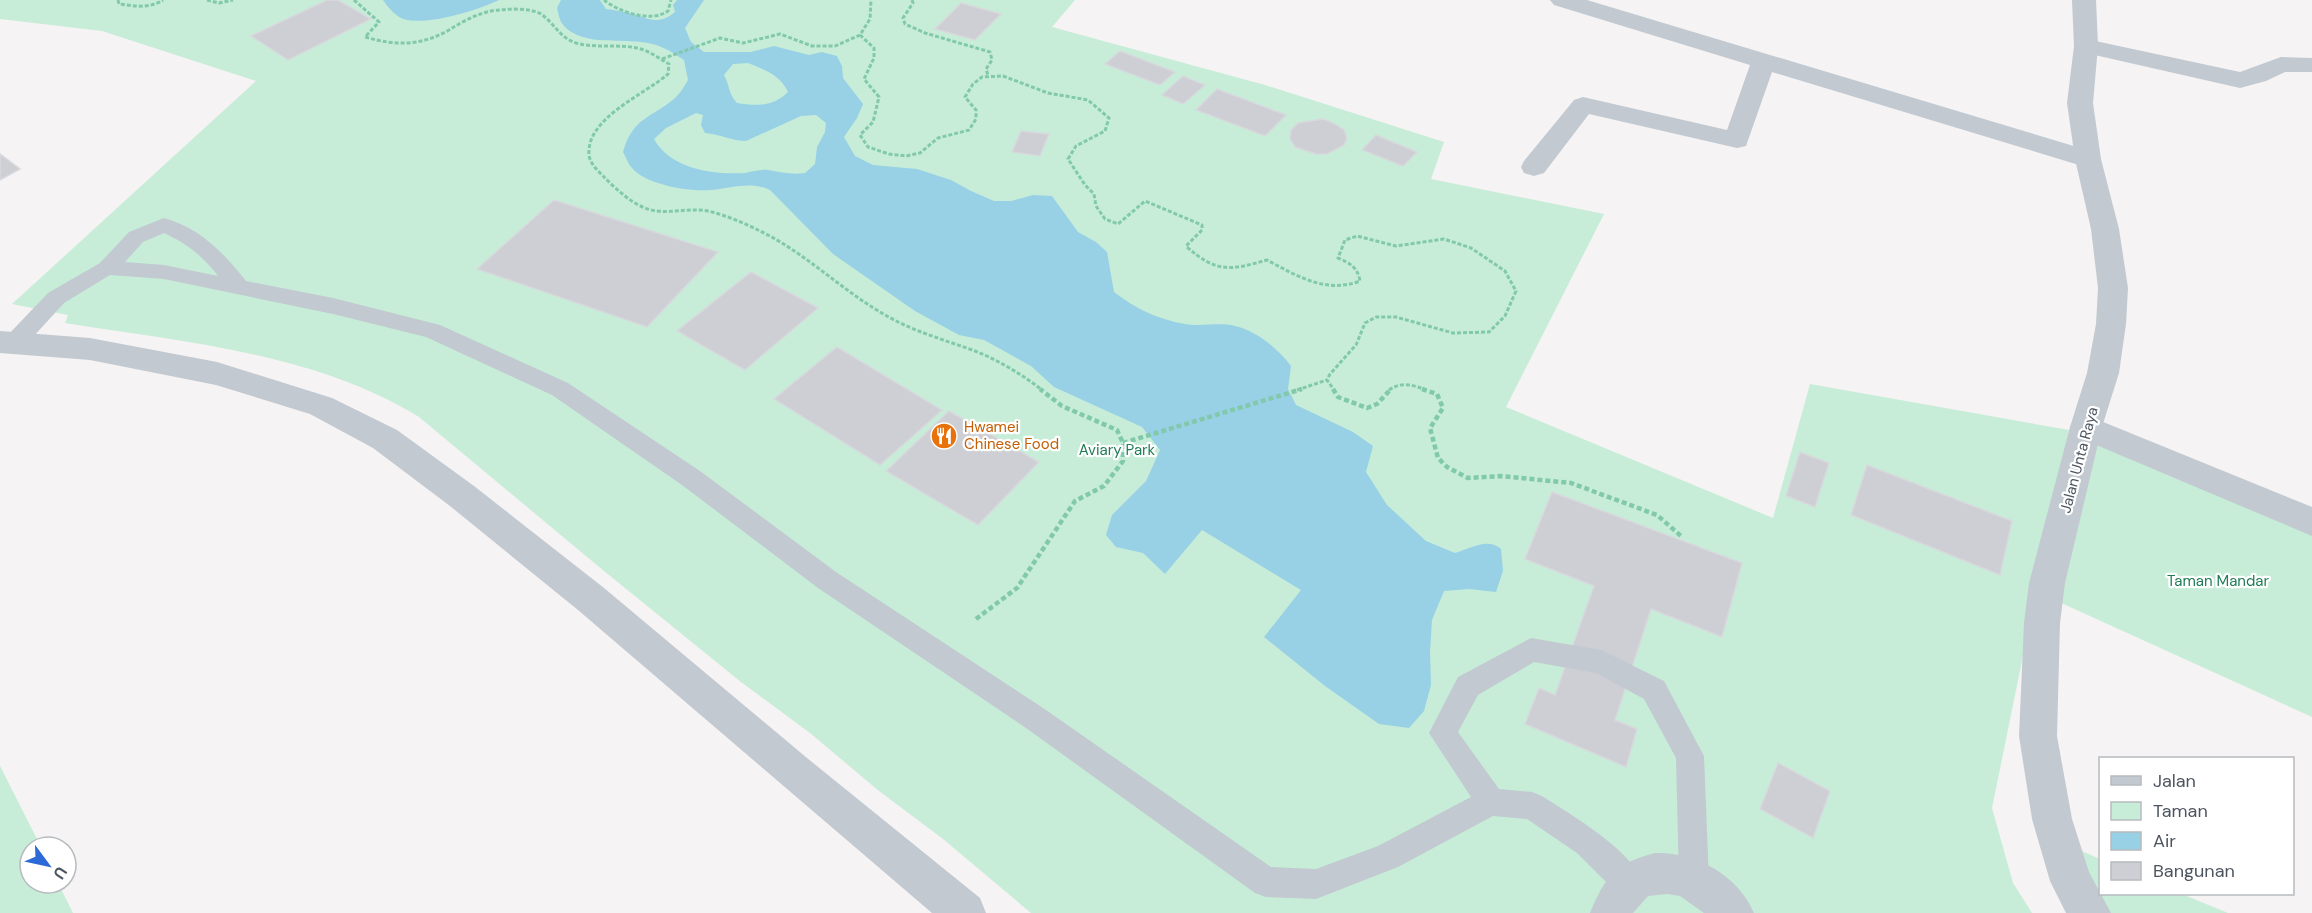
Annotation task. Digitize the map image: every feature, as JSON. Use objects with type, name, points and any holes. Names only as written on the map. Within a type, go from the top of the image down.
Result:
[{"type":"street","points":[[1562,0],[2088,159]]},
{"type":"street","name":"Jalan Unta Raya","points":[[2084,0],[2086,46],[2080,103],[2088,159],[2105,229],[2113,288],[2103,372],[2086,427],[2047,583],[2042,623],[2038,736],[2052,819],[2071,881],[2090,913]]},
{"type":"street","points":[[2086,46],[2240,80],[2257,76],[2281,63],[2312,65]]},
{"type":"street","points":[[1534,167],[1583,105],[1737,140],[1763,62]]},
{"type":"street","points":[[7,343],[90,349],[217,374],[321,406],[385,439],[462,496],[591,599],[793,771],[965,913]]},
{"type":"street","points":[[2086,427],[2312,522]]},
{"type":"street","points":[[1620,898],[1648,874],[1670,873],[1694,881],[1715,894],[1733,913]]},
{"type":"lane","points":[[7,343],[56,298],[107,268],[136,237],[164,225],[191,237],[216,258],[238,286]]},
{"type":"lane","points":[[107,268],[164,272],[238,286],[333,306],[432,331],[560,389],[691,478],[827,580],[1036,719],[1266,882],[1316,884],[1387,857],[1491,802],[1532,806],[1588,843],[1620,898]]},
{"type":"lane","points":[[1491,802],[1443,733],[1468,686],[1531,650],[1601,662],[1654,690],[1690,756],[1694,881]]},
{"type":"path","points":[[118,0],[119,4],[146,7],[163,0]]},
{"type":"path","points":[[207,0],[219,3],[233,0]]},
{"type":"path","points":[[354,0],[379,22],[364,38],[385,44],[412,44],[433,38],[479,14],[496,11],[534,11],[542,14],[552,29],[567,39],[584,45],[643,50],[661,59],[669,64],[668,74],[610,114],[594,134],[589,156],[595,168],[618,191],[636,203],[656,211],[689,209],[711,212],[757,229],[780,241],[862,301],[887,316],[917,331],[978,352],[1029,380],[1062,406],[1117,430],[1124,443],[1123,461],[1104,486],[1075,501],[1017,588],[976,619]]},
{"type":"path","points":[[604,0],[608,5],[617,9],[653,17],[666,13],[670,9],[671,0]]},
{"type":"path","points":[[661,59],[720,39],[743,43],[780,34],[812,46],[835,45],[861,35],[870,19],[871,0]]},
{"type":"path","points":[[912,0],[913,3],[903,18],[904,24],[916,31],[977,46],[990,52],[992,60],[986,69],[988,75]]},
{"type":"path","points":[[861,35],[873,46],[875,55],[875,61],[864,73],[864,79],[879,97],[873,122],[860,135],[868,147],[889,154],[906,156],[920,153],[938,138],[969,130],[976,119],[976,110],[965,97],[970,86],[988,75],[1001,74],[1054,94],[1093,100],[1109,118],[1108,126],[1101,135],[1076,146],[1068,159],[1085,185],[1094,194],[1096,206],[1104,219],[1118,224],[1145,201],[1202,225],[1202,230],[1186,246],[1196,256],[1236,269],[1267,260],[1329,287],[1349,287],[1360,281],[1359,273],[1352,263],[1338,258],[1345,240],[1357,236],[1396,246],[1412,242],[1444,240],[1471,248],[1505,271],[1516,291],[1505,316],[1489,332],[1456,333],[1394,316],[1375,317],[1367,322],[1360,332],[1360,340],[1339,359],[1327,380],[1124,443]]},
{"type":"path","points":[[1327,380],[1338,397],[1367,408],[1377,404],[1385,393],[1396,385],[1410,384],[1437,394],[1443,408],[1430,428],[1438,458],[1447,467],[1468,478],[1511,477],[1571,483],[1657,515],[1681,536]]},
{"type":"green space","name":"Aviary Park","points":[[0,0],[1075,0],[1052,27],[1265,85],[1444,142],[1431,179],[1604,214],[1506,407],[1773,518],[1810,384],[2069,430],[1992,808],[2013,883],[2032,913],[1031,913],[943,839],[879,791],[810,733],[741,682],[604,571],[419,417],[379,395],[293,364],[202,344],[65,323],[68,315],[12,304],[256,81],[102,31],[0,19]]},
{"type":"green space","name":"Taman Mandar","points":[[2075,429],[2312,529],[2312,717],[2059,602]]},
{"type":"green space","points":[[0,766],[35,835],[18,835],[18,895],[64,895],[73,913],[0,913]]},
{"type":"green space","points":[[2036,831],[2099,859],[2099,895],[2184,895],[2228,913],[2095,913]]},
{"type":"water","points":[[383,0],[499,0],[449,17],[420,21],[399,17]]},
{"type":"water","points":[[561,0],[600,0],[606,9],[657,20],[669,17],[675,12],[673,5],[677,0],[704,0],[685,28],[691,42],[704,52],[751,52],[774,46],[809,55],[822,52],[837,56],[842,66],[843,78],[863,104],[844,137],[855,156],[873,165],[917,169],[951,180],[994,201],[1011,201],[1033,195],[1052,196],[1078,232],[1096,242],[1107,252],[1114,292],[1122,298],[1147,312],[1175,322],[1191,325],[1223,324],[1243,328],[1280,353],[1291,366],[1288,389],[1296,405],[1353,432],[1373,446],[1366,472],[1387,505],[1426,541],[1455,553],[1485,544],[1501,549],[1503,571],[1496,592],[1469,589],[1444,591],[1432,620],[1431,685],[1424,711],[1409,728],[1379,724],[1325,686],[1264,637],[1301,590],[1202,530],[1165,574],[1143,553],[1116,547],[1106,535],[1112,515],[1146,481],[1160,450],[1142,427],[1054,387],[1031,366],[984,340],[959,335],[915,311],[833,254],[770,190],[749,186],[692,190],[658,183],[639,174],[623,152],[627,141],[643,120],[674,99],[681,91],[688,80],[684,60],[653,44],[598,40],[577,35],[561,22],[557,8]],"holes":[[[748,63],[776,77],[788,92],[770,103],[751,105],[737,103],[724,75],[733,64]],[[696,113],[703,115],[701,125],[705,133],[741,141],[746,141],[801,116],[816,115],[826,123],[825,132],[817,147],[815,164],[805,173],[765,170],[720,173],[682,163],[661,149],[654,139],[666,128]]]},
{"type":"building","points":[[327,0],[338,0],[371,19],[288,60],[251,36]]},
{"type":"building","points":[[961,3],[1001,14],[975,40],[935,29]]},
{"type":"building","points":[[1120,51],[1175,72],[1160,85],[1105,64]]},
{"type":"building","points":[[1183,76],[1205,85],[1183,104],[1162,95]]},
{"type":"building","points":[[1217,89],[1286,115],[1265,136],[1196,110]]},
{"type":"building","points":[[1323,119],[1344,130],[1347,138],[1344,145],[1327,154],[1316,154],[1295,147],[1290,139],[1291,130],[1298,123]]},
{"type":"building","points":[[1021,131],[1049,134],[1040,156],[1012,152]]},
{"type":"building","points":[[1376,135],[1417,152],[1403,166],[1362,150]]},
{"type":"building","points":[[0,154],[20,169],[0,180]]},
{"type":"building","points":[[554,200],[718,252],[647,327],[477,269]]},
{"type":"building","points":[[751,272],[818,308],[745,370],[677,331]]},
{"type":"building","points":[[837,347],[942,410],[880,465],[774,399]]},
{"type":"building","points":[[949,411],[1039,462],[978,525],[886,471]]},
{"type":"building","points":[[1800,452],[1829,463],[1815,507],[1786,496]]},
{"type":"building","points":[[1867,465],[2012,521],[2000,575],[1851,515]]},
{"type":"building","points":[[1552,492],[1742,563],[1722,637],[1651,609],[1615,720],[1637,729],[1626,767],[1525,724],[1539,688],[1555,695],[1594,586],[1525,559]]},
{"type":"building","points":[[1778,763],[1830,791],[1813,838],[1760,809]]},
{"type":"place","name":"Hwamei Chinese Food","points":[[944,436]]}]
